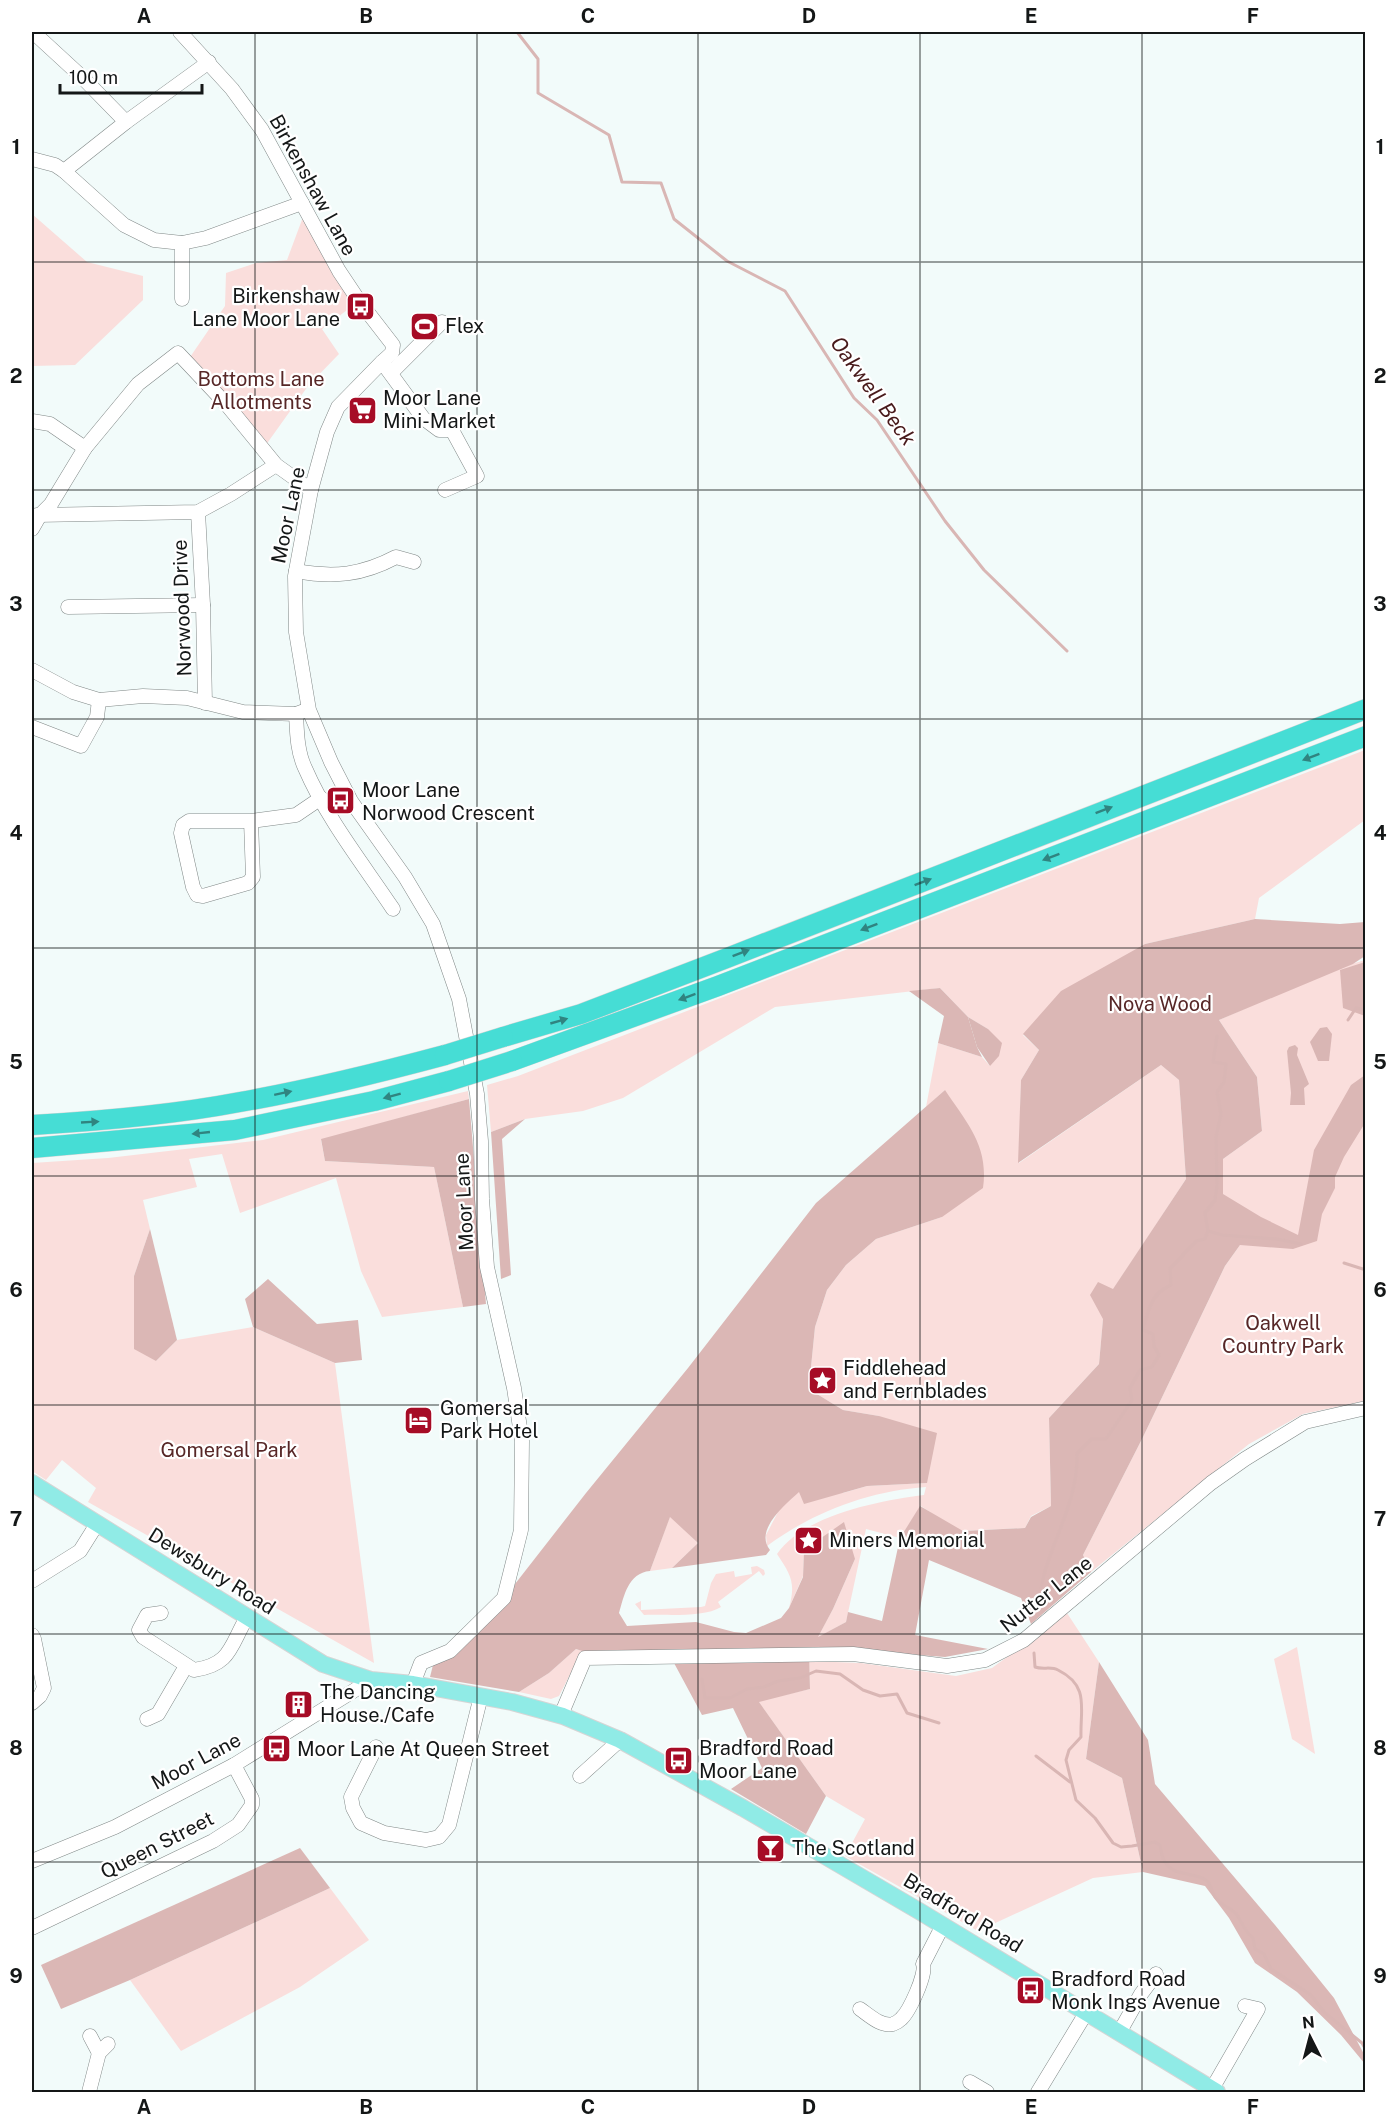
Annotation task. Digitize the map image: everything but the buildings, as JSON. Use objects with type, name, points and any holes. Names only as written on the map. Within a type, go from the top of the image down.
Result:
[{"type":"highway","points":[[32,1125],[103,1121],[240,1102],[371,1075],[581,1014],[1365,708]]},
{"type":"highway","points":[[32,1148],[235,1130],[374,1101],[449,1081],[512,1061],[729,981],[1365,736]]},
{"type":"main road","name":"Dewsbury Road","points":[[32,1483],[323,1664],[374,1681]]},
{"type":"main road","name":"Bradford Road","points":[[374,1681],[413,1684],[512,1702],[563,1716],[620,1740],[747,1810],[943,1925],[1215,2091]]},
{"type":"street","points":[[33,32],[126,122]]},
{"type":"street","name":"Birkenshaw Lane","points":[[180,32],[209,62],[262,130],[339,271],[393,345],[387,368]]},
{"type":"street","points":[[64,171],[126,122],[209,62]]},
{"type":"street","points":[[32,159],[55,165],[124,225],[154,240],[182,243],[217,234],[302,203]]},
{"type":"street","points":[[182,243],[182,299]]},
{"type":"street","name":"Moor Lane","points":[[393,909],[330,816],[304,767],[299,750],[302,712],[296,632],[296,571],[311,490],[327,432],[338,407],[442,321]]},
{"type":"street","points":[[32,529],[36,515],[51,504],[85,448],[138,384],[178,353],[227,405],[276,465],[311,490]]},
{"type":"street","points":[[387,368],[423,418],[439,430],[452,430],[477,476],[445,490]]},
{"type":"street","points":[[32,421],[50,424],[85,448]]},
{"type":"street","points":[[36,515],[198,512],[276,465]]},
{"type":"street","name":"Norwood Drive","points":[[198,512],[204,605],[205,703]]},
{"type":"street","points":[[296,571],[315,575],[345,575],[378,566],[396,557],[414,562]]},
{"type":"street","points":[[68,608],[204,605]]},
{"type":"street","points":[[32,670],[74,692],[99,700],[142,696],[187,698],[243,712],[302,712]]},
{"type":"street","points":[[32,727],[84,752],[97,717],[99,700]]},
{"type":"street","name":"Moor Lane","points":[[302,712],[351,801],[405,877],[433,924],[459,999],[477,1094],[487,1267],[514,1388],[522,1441],[521,1530],[504,1598],[450,1651],[421,1663],[413,1684]]},
{"type":"street","points":[[251,820],[252,877],[248,883],[203,896],[197,895],[193,887],[181,833],[183,825],[189,821],[251,820],[296,815],[321,798]]},
{"type":"street","name":"Nutter Lane","points":[[563,1716],[564,1708],[585,1658],[853,1654],[947,1666],[985,1660],[1024,1640],[1211,1484],[1245,1459],[1305,1422],[1365,1408]]},
{"type":"street","points":[[32,1581],[80,1551],[97,1524]]},
{"type":"street","points":[[161,1612],[147,1615],[139,1630],[143,1637],[194,1670],[209,1668],[224,1660],[247,1617]]},
{"type":"street","points":[[32,1635],[44,1688],[32,1704]]},
{"type":"street","points":[[159,1729],[152,1716],[186,1666]]},
{"type":"street","name":"Moor Lane","points":[[32,1861],[115,1827],[234,1765],[374,1681]]},
{"type":"street","points":[[376,1747],[351,1797],[352,1808],[361,1823],[384,1833],[426,1840],[440,1837],[449,1825],[481,1696]]},
{"type":"street","points":[[580,1776],[620,1740]]},
{"type":"street","name":"Queen Street","points":[[32,1928],[213,1841],[237,1824],[252,1805],[252,1799],[234,1765]]},
{"type":"street","points":[[860,2009],[878,2021],[891,2025],[902,2019],[923,1979],[926,1970],[924,1964],[943,1925]]},
{"type":"street","points":[[1119,2033],[1156,1974]]},
{"type":"street","points":[[1215,2091],[1258,2009],[1245,2006]]},
{"type":"street","points":[[1038,2092],[1086,2013]]},
{"type":"street","points":[[89,2092],[103,2048],[90,2036]]},
{"type":"street","points":[[970,2082],[987,2092]]},
{"type":"green space","name":"Bottoms Lane Allotments","points":[[306,209],[359,301],[322,329],[339,354],[308,386],[263,449],[186,363],[225,306],[226,273],[256,263],[287,260]]},
{"type":"green space","points":[[32,214],[87,262],[143,276],[143,300],[75,365],[32,366]]},
{"type":"green space","points":[[1365,750],[1365,820],[1259,898],[1255,919],[1145,944],[1023,1035],[1039,1050],[1021,1080],[1019,1163],[1161,1065],[1179,1080],[1186,1179],[1113,1290],[1103,1319],[1099,1364],[1049,1418],[1051,1506],[1031,1516],[1025,1528],[958,1531],[921,1506],[900,1538],[866,1529],[846,1622],[817,1638],[833,1609],[855,1559],[804,1550],[803,1576],[789,1608],[792,1592],[791,1580],[777,1554],[805,1529],[823,1520],[864,1506],[924,1495],[926,1487],[884,1493],[842,1505],[803,1523],[767,1546],[766,1535],[778,1512],[758,1477],[843,1493],[867,1486],[927,1483],[879,1416],[843,1410],[817,1394],[810,1377],[815,1327],[827,1290],[846,1265],[876,1239],[942,1217],[945,1090],[926,1107],[938,1043],[982,1057],[990,1066],[988,1029],[968,1017],[940,988],[775,1007],[623,1098],[583,1111],[525,1119],[491,1132],[487,1085],[518,1076]]},
{"type":"green space","name":"Nova Wood","points":[[1255,919],[1340,924],[1365,922],[1365,956],[1353,964],[1219,1020],[1257,1077],[1262,1131],[1223,1159],[1223,1194],[1261,1217],[1298,1235],[1314,1150],[1351,1085],[1365,1075],[1365,1123],[1344,1157],[1335,1177],[1335,1188],[1322,1214],[1317,1241],[1293,1249],[1240,1245],[1225,1266],[1143,1437],[1083,1555],[1091,1572],[1031,1624],[1021,1598],[929,1560],[915,1635],[988,1649],[945,1657],[812,1647],[809,1652],[810,1689],[759,1702],[826,1796],[806,1834],[731,1789],[762,1768],[733,1708],[702,1715],[674,1663],[636,1651],[576,1649],[549,1673],[519,1692],[430,1677],[435,1657],[504,1598],[688,1368],[816,1203],[945,1090],[968,1124],[979,1147],[983,1160],[983,1188],[942,1217],[876,1239],[846,1265],[827,1290],[815,1327],[810,1377],[817,1394],[843,1410],[879,1416],[937,1433],[927,1483],[867,1486],[804,1504],[799,1492],[779,1511],[768,1526],[766,1542],[770,1550],[766,1555],[672,1568],[698,1543],[670,1517],[650,1571],[637,1576],[628,1586],[619,1613],[627,1626],[696,1622],[746,1633],[781,1618],[789,1608],[803,1577],[804,1550],[844,1522],[855,1559],[818,1637],[846,1622],[848,1612],[882,1621],[900,1538],[920,1506],[963,1531],[1025,1528],[1031,1517],[1051,1506],[1049,1418],[1099,1364],[1103,1319],[1090,1295],[1098,1282],[1113,1289],[1186,1179],[1179,1080],[1161,1065],[1018,1163],[1021,1080],[1039,1050],[1023,1034],[1061,991],[1145,944]]},
{"type":"green space","name":"Oakwell Country Park","points":[[1365,960],[1365,1401],[1303,1414],[1249,1444],[1091,1572],[1083,1555],[1143,1437],[1225,1266],[1240,1245],[1223,1194],[1223,1159],[1262,1131],[1257,1077],[1219,1020],[1338,968]]},
{"type":"green space","points":[[1365,962],[1365,1016],[1343,1008],[1340,970]]},
{"type":"green space","points":[[940,988],[968,1017],[982,1057],[938,1043],[944,1016],[909,991]]},
{"type":"green space","name":"Gomersal Park","points":[[468,1091],[469,1099],[321,1140],[325,1161],[434,1167],[463,1307],[382,1317],[361,1271],[336,1178],[240,1213],[222,1154],[189,1159],[197,1187],[143,1200],[150,1229],[134,1276],[156,1361],[177,1340],[253,1327],[335,1363],[374,1663],[88,1502],[96,1488],[62,1460],[46,1480],[32,1471],[32,1163],[108,1158],[263,1140]]},
{"type":"green space","points":[[469,1099],[486,1304],[463,1307],[434,1167],[325,1161],[321,1139]]},
{"type":"green space","points":[[525,1119],[502,1139],[511,1275],[501,1279],[491,1132]]},
{"type":"green space","points":[[150,1229],[177,1340],[156,1361],[134,1349],[134,1276]]},
{"type":"green space","points":[[268,1279],[317,1324],[358,1320],[362,1360],[335,1363],[253,1327],[245,1299]]},
{"type":"green space","points":[[670,1516],[698,1543],[672,1568],[650,1571]]},
{"type":"green space","points":[[757,1566],[764,1570],[763,1576],[759,1571],[718,1602],[721,1607],[705,1613],[644,1615],[635,1604],[641,1601],[641,1610],[705,1606],[711,1583],[716,1574],[734,1571],[735,1577],[752,1574],[751,1567]]},
{"type":"green space","points":[[1067,1613],[1099,1662],[1086,1759],[1122,1778],[1143,1872],[1093,1878],[978,1931],[845,1856],[865,1819],[826,1796],[758,1701],[810,1689],[809,1661],[861,1663],[956,1676],[992,1668]]},
{"type":"green space","points":[[1297,1647],[1315,1754],[1292,1739],[1274,1659]]},
{"type":"green space","points":[[576,1649],[582,1651],[559,1696],[551,1699],[519,1692],[549,1673]]},
{"type":"green space","points":[[1099,1662],[1148,1740],[1155,1784],[1334,1998],[1365,2056],[1365,2064],[1341,2035],[1297,1992],[1255,1963],[1229,1918],[1205,1886],[1143,1872],[1122,1778],[1086,1759]]},
{"type":"green space","points":[[300,1848],[330,1888],[130,1980],[61,2009],[41,1965]]},
{"type":"green space","points":[[330,1888],[369,1940],[300,1987],[181,2051],[130,1980]]},
{"type":"shaded area","points":[[968,1017],[988,1029],[1002,1043],[999,1056],[990,1066],[977,1047]]},
{"type":"shaded area","points":[[1327,1027],[1332,1034],[1329,1061],[1318,1061],[1310,1042],[1320,1028]]},
{"type":"shaded area","points":[[1295,1045],[1298,1048],[1297,1055],[1309,1084],[1304,1088],[1305,1105],[1290,1105],[1287,1051],[1289,1047]]},
{"type":"waterway","name":"Oakwell Beck","points":[[517,32],[538,59],[538,93],[609,135],[622,182],[661,183],[674,219],[727,261],[785,291],[854,398],[877,420],[945,521],[984,570],[1067,651]]},
{"type":"waterway","points":[[1348,1020],[1356,1008],[1366,1010]]},
{"type":"waterway","name":"Oakwell Beck","points":[[1043,1611],[1042,1583],[1069,1504],[1076,1472],[1077,1454],[1091,1439],[1106,1439],[1132,1400],[1130,1388],[1140,1370],[1152,1367],[1159,1355],[1154,1346],[1153,1334],[1143,1330],[1149,1310],[1159,1293],[1171,1285],[1170,1269],[1196,1241],[1205,1239],[1208,1231],[1205,1213],[1215,1200],[1217,1185],[1216,1137],[1221,1114],[1217,1092],[1224,1082],[1226,1064],[1213,1062],[1217,1036]]},
{"type":"waterway","points":[[1208,1231],[1222,1235],[1277,1239],[1301,1244]]},
{"type":"waterway","points":[[1344,1263],[1366,1270]]},
{"type":"waterway","points":[[1034,1653],[1035,1667],[1058,1670],[1068,1676],[1079,1691],[1082,1707],[1081,1737],[1069,1750],[1066,1760],[1076,1800],[1095,1818],[1113,1843],[1121,1847],[1155,1842],[1160,1845],[1163,1858],[1172,1869],[1207,1881],[1217,1900],[1237,1915],[1253,1938],[1255,1949],[1264,1954],[1271,1969],[1311,1995],[1324,2012],[1362,2043],[1366,2050]]},
{"type":"waterway","points":[[702,1679],[705,1698],[730,1698],[747,1689],[800,1678],[816,1671],[840,1674],[863,1690],[880,1696],[897,1694],[907,1713],[939,1723]]},
{"type":"waterway","points":[[1036,1756],[1070,1782]]},
{"type":"place","name":"Birkenshaw Lane Moor Lane","points":[[361,307]]},
{"type":"place","name":"Flex","points":[[424,326]]},
{"type":"place","name":"Moor Lane Mini-Market","points":[[362,410]]},
{"type":"place","name":"Moor Lane Norwood Crescent","points":[[341,801]]},
{"type":"place","name":"Fiddlehead and Fernblades","points":[[822,1380]]},
{"type":"place","name":"Gomersal Park Hotel","points":[[419,1420]]},
{"type":"place","name":"Miners Memorial","points":[[808,1540]]},
{"type":"place","name":"The Dancing House./Cafe","points":[[299,1704]]},
{"type":"place","name":"Moor Lane At Queen Street","points":[[276,1749]]},
{"type":"place","name":"Bradford Road Moor Lane","points":[[678,1760]]},
{"type":"place","name":"The Scotland","points":[[771,1848]]},
{"type":"place","name":"Bradford Road Monk Ings Avenue","points":[[1030,1991]]}]
